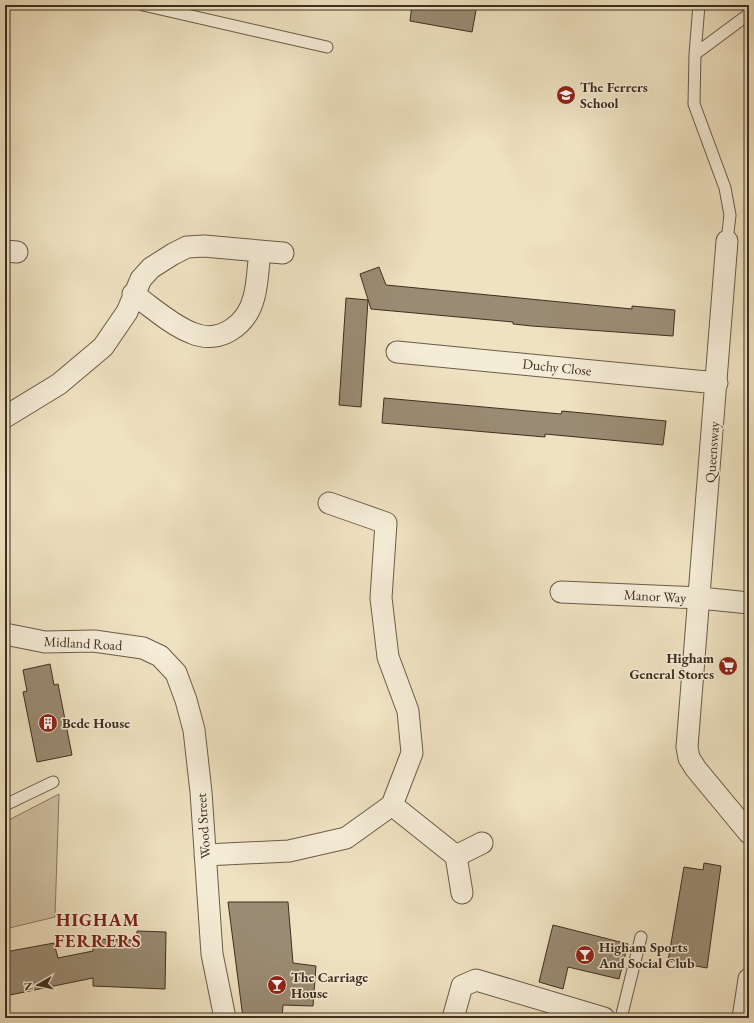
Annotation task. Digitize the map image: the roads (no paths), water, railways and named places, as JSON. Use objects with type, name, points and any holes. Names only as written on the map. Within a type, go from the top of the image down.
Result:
[{"type":"street","name":"Queensway","points":[[727,242],[687,747],[689,758],[696,769],[749,833]]},
{"type":"street","points":[[5,417],[59,384],[103,347],[127,312],[133,294],[141,279],[151,268],[173,254],[187,248],[204,246],[283,253]]},
{"type":"street","points":[[133,294],[181,328],[192,333],[211,337],[222,335],[238,325],[250,307],[254,298],[260,251]]},
{"type":"street","name":"Duchy Close","points":[[397,352],[717,383]]},
{"type":"street","points":[[205,855],[289,851],[346,838],[392,805],[412,753],[408,711],[388,657],[381,598],[386,523],[328,503]]},
{"type":"street","name":"Manor Way","points":[[561,592],[700,598],[749,603]]},
{"type":"street","name":"Midland Road","points":[[5,634],[45,642],[94,641],[123,645],[143,648],[160,656]]},
{"type":"street","name":"Wood Street","points":[[160,656],[176,673],[186,700],[194,730],[201,792],[212,954],[224,1011]]},
{"type":"street","points":[[392,805],[456,856],[462,893]]},
{"type":"street","points":[[456,856],[482,843]]},
{"type":"street","points":[[743,1018],[749,979]]},
{"type":"street","points":[[453,1018],[462,986],[476,980],[604,1018]]},
{"type":"lane","points":[[143,5],[327,47]]},
{"type":"lane","name":"Queensway","points":[[700,5],[695,54],[694,104],[725,188],[730,215],[727,242]]},
{"type":"lane","points":[[695,54],[749,14]]},
{"type":"lane","points":[[5,805],[53,782]]},
{"type":"lane","points":[[621,1018],[641,937]]},
{"type":"place","name":"The Ferrers School","points":[[566,95]]},
{"type":"place","name":"Higham General Stores","points":[[728,666]]},
{"type":"place","name":"Bede House","points":[[48,723]]},
{"type":"place","name":"Higham Sports And Social Club","points":[[585,955]]},
{"type":"place","name":"The Carriage House","points":[[277,985]]},
{"type":"district","name":"HIGHAM FERRERS","points":[[98,930]]}]
